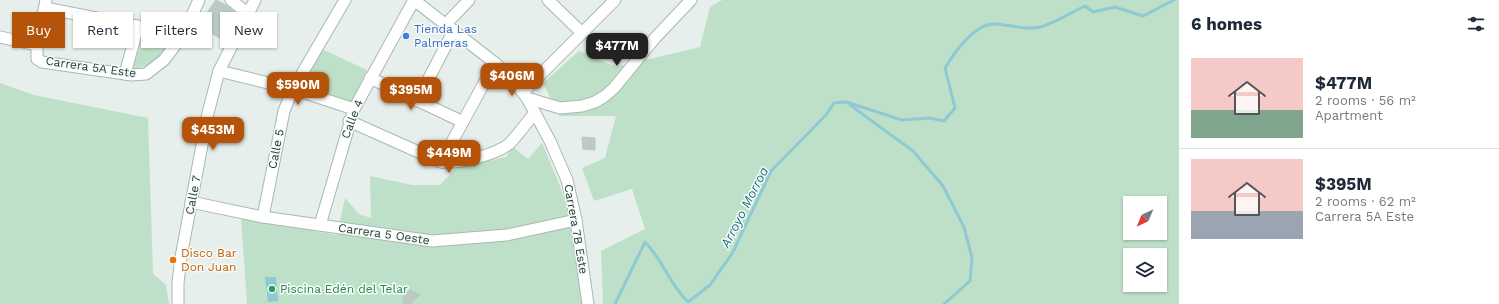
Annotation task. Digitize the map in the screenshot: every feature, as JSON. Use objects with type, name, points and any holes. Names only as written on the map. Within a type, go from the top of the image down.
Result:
[{"type":"street","points":[[194,12],[199,0]]},
{"type":"street","points":[[231,0],[246,12]]},
{"type":"street","name":"Calle 7","points":[[248,12],[255,0]]},
{"type":"street","name":"Calle 5","points":[[262,217],[277,138],[284,111],[293,89],[345,0]]},
{"type":"street","name":"Carrera 7B Este","points":[[414,0],[495,63],[525,95],[567,180],[576,220],[588,304]]},
{"type":"street","name":"Calle 4","points":[[320,225],[349,121],[354,109],[414,0]]},
{"type":"street","points":[[417,101],[450,27],[469,0]]},
{"type":"street","points":[[548,0],[582,33]]},
{"type":"street","points":[[615,0],[582,33],[525,95],[560,108],[582,106],[595,102],[614,88],[655,38],[691,0]]},
{"type":"street","points":[[45,4],[141,27]]},
{"type":"street","points":[[125,74],[138,26]]},
{"type":"street","name":"Carrera 5A Este","points":[[0,37],[12,40]]},
{"type":"street","name":"Carrera 5A Este","points":[[37,48],[37,59],[42,62],[125,74],[146,74],[164,60],[173,48]]},
{"type":"street","name":"Calle 7","points":[[178,304],[178,283],[181,257],[208,113],[219,71],[230,48]]},
{"type":"street","points":[[441,162],[495,63]]},
{"type":"street","points":[[219,71],[293,89],[354,109]]},
{"type":"street","points":[[370,78],[463,122]]},
{"type":"street","points":[[349,121],[441,162],[455,162],[499,150],[508,144],[535,113]]},
{"type":"street","name":"Carrera 5 Oeste","points":[[192,202],[262,217],[432,241],[507,235],[576,220]]},
{"type":"green space","points":[[722,0],[1179,0],[1179,304],[602,304],[601,251],[645,229],[632,189],[594,201],[582,168],[605,158],[616,116],[559,116],[543,83],[579,51],[616,67],[700,47],[710,7]]},
{"type":"green space","points":[[141,41],[141,48],[168,48],[158,59],[147,65],[132,70]]},
{"type":"green space","points":[[322,49],[367,70],[351,103],[304,83]]},
{"type":"green space","points":[[0,83],[34,95],[148,118],[153,274],[166,285],[169,304],[0,304]]},
{"type":"green space","points":[[542,143],[560,186],[595,304],[247,304],[241,218],[337,235],[345,198],[359,214],[371,218],[370,176],[412,185],[440,185],[456,168],[506,157],[513,147],[528,159]]},
{"type":"water","name":"Piscina Edén del Telar","points":[[265,277],[276,277],[278,301],[268,302]]},
{"type":"building","points":[[216,0],[226,5],[235,12],[220,12],[220,38],[212,34],[212,12],[207,12]]},
{"type":"building","points":[[582,137],[595,138],[595,150],[583,149]]},
{"type":"building","points":[[410,290],[420,295],[412,301],[412,304],[403,304],[403,297]]},
{"type":"waterway","name":"Arroyo Morroa","points":[[615,304],[645,242],[657,257],[676,288],[688,302],[710,285],[733,252],[771,171],[826,115],[834,103],[846,102],[902,120],[930,118],[944,121],[955,108],[945,68],[965,40],[979,29],[987,25],[994,24],[1023,28],[1040,27],[1057,21],[1085,6],[1093,12],[1115,7],[1143,16],[1174,0]]},
{"type":"waterway","points":[[850,105],[913,151],[943,186],[964,227],[972,258],[970,281],[944,304]]},
{"type":"place","name":"Tienda Las Palmeras","points":[[406,36]]},
{"type":"place","name":"Disco Bar Don Juan","points":[[173,260]]},
{"type":"place","name":"Piscina Edén del Telar","points":[[272,289]]}]
